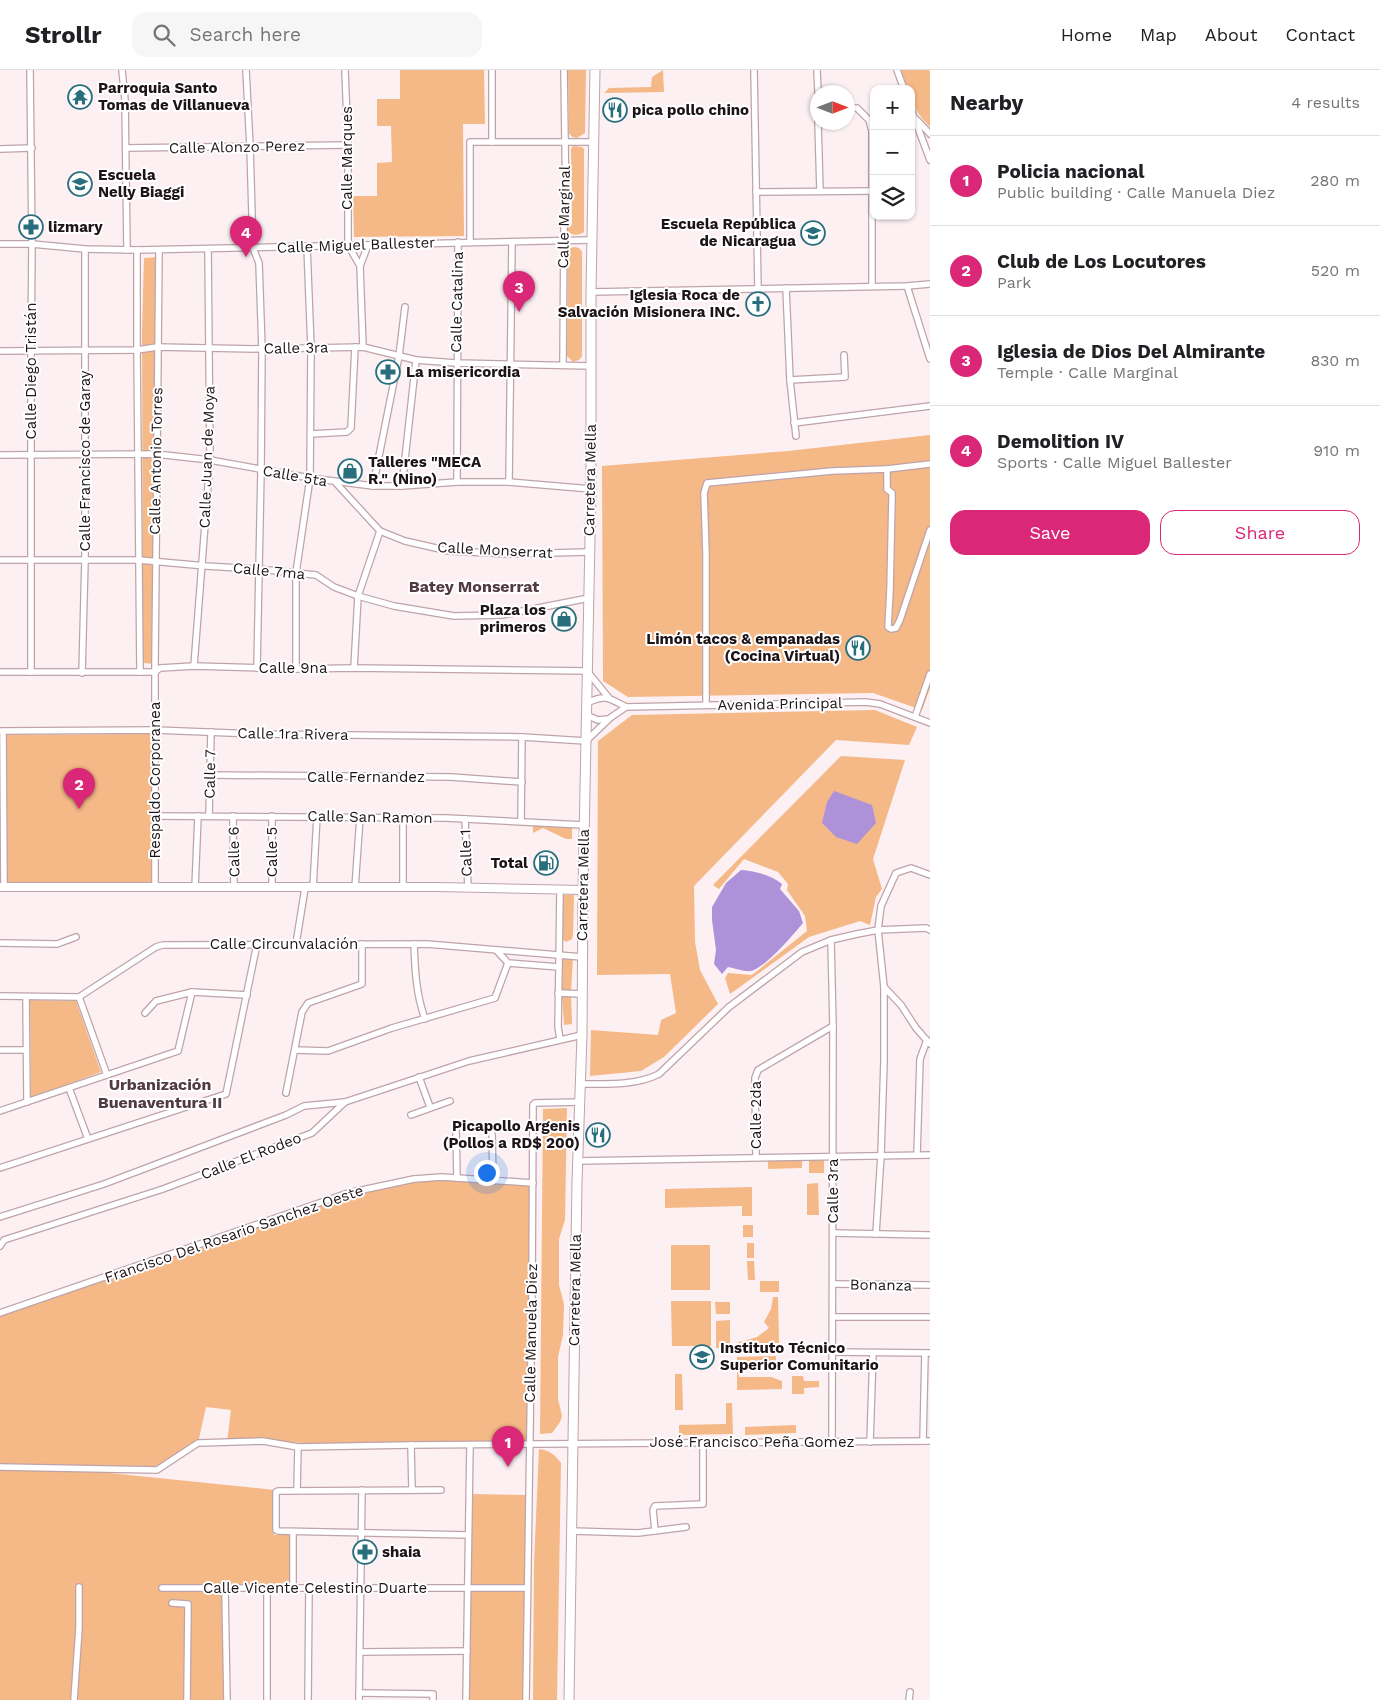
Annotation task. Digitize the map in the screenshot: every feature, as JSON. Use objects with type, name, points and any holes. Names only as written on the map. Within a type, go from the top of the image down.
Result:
[{"type":"main road","name":"Carretera Mella","points":[[569,1700],[577,1161],[582,1035],[591,489],[590,366],[594,70]]},
{"type":"street","name":"Calle Diego Tristán","points":[[30,70],[32,148],[31,672]]},
{"type":"street","points":[[122,70],[125,100],[127,250]]},
{"type":"street","points":[[246,70],[253,248],[259,263],[262,349],[257,668]]},
{"type":"street","name":"Calle Marques","points":[[345,70],[348,145],[348,245]]},
{"type":"street","points":[[492,70],[492,142]]},
{"type":"street","name":"Calle Marginal","points":[[563,365],[566,212],[564,70]]},
{"type":"street","points":[[754,70],[758,289]]},
{"type":"street","points":[[817,70],[818,85]]},
{"type":"street","points":[[897,70],[903,85]]},
{"type":"street","points":[[855,108],[868,120],[872,131],[871,175]]},
{"type":"street","points":[[915,117],[930,134]]},
{"type":"street","points":[[915,119],[930,160]]},
{"type":"street","points":[[818,130],[820,191]]},
{"type":"street","points":[[470,242],[470,142],[592,142]]},
{"type":"street","name":"Calle Alonzo Perez","points":[[126,148],[348,145]]},
{"type":"street","points":[[0,149],[32,148]]},
{"type":"street","points":[[756,192],[870,191]]},
{"type":"street","points":[[871,220],[872,286]]},
{"type":"street","name":"Calle Miguel Ballester","points":[[0,244],[32,244],[85,249],[159,250],[591,240]]},
{"type":"street","name":"Calle Catalina","points":[[457,482],[458,242]]},
{"type":"street","points":[[509,482],[512,242]]},
{"type":"street","points":[[348,245],[360,266]]},
{"type":"street","points":[[363,348],[360,266],[368,245]]},
{"type":"street","points":[[296,669],[296,573],[310,478],[311,348],[308,246]]},
{"type":"street","name":"Calle Francisco de Garay","points":[[82,673],[85,560],[85,249]]},
{"type":"street","name":"Calle Juan de Moya","points":[[194,666],[210,460],[208,249]]},
{"type":"street","points":[[138,250],[136,350],[139,454],[140,672]]},
{"type":"street","name":"Calle Antonio Torres","points":[[155,672],[159,250]]},
{"type":"street","points":[[591,292],[930,284]]},
{"type":"street","points":[[907,286],[930,359]]},
{"type":"street","points":[[786,288],[790,380],[796,436]]},
{"type":"street","points":[[373,486],[399,356],[405,307]]},
{"type":"street","points":[[311,434],[347,432],[351,428],[355,347]]},
{"type":"street","name":"Calle 3ra","points":[[0,351],[355,347],[416,360],[510,365],[590,366]]},
{"type":"street","points":[[790,380],[845,378],[844,355]]},
{"type":"street","points":[[402,486],[416,360]]},
{"type":"street","points":[[794,423],[930,406]]},
{"type":"street","name":"Calle 5ta","points":[[0,455],[156,454],[210,460],[310,478],[373,486],[457,482],[509,482],[591,489]]},
{"type":"street","points":[[706,705],[704,493],[707,483],[930,464]]},
{"type":"street","points":[[888,469],[887,489],[892,494],[892,498],[890,590],[887,615],[888,627],[891,629],[896,628],[900,620],[930,530]]},
{"type":"street","name":"Calle Monserrat","points":[[336,482],[380,532],[405,541],[449,551],[511,554],[589,552]]},
{"type":"street","points":[[354,668],[358,596],[380,532]]},
{"type":"street","name":"Calle 7ma","points":[[0,560],[139,560],[316,575],[334,587],[358,596],[394,606],[454,616],[502,615],[589,598]]},
{"type":"street","name":"Calle 9na","points":[[0,672],[155,672],[160,668],[194,666],[296,669],[587,671]]},
{"type":"street","points":[[587,671],[609,698]]},
{"type":"street","name":"Respaldo Corporanea","points":[[155,672],[155,888]]},
{"type":"street","points":[[915,716],[930,674]]},
{"type":"street","points":[[586,741],[610,718],[626,707],[603,697],[587,703]]},
{"type":"street","name":"Avenida Principal","points":[[626,707],[866,702],[880,704],[930,723]]},
{"type":"street","points":[[586,715],[598,720],[610,718]]},
{"type":"street","name":"Calle 1ra Rivera","points":[[2,732],[155,730],[522,737],[586,741]]},
{"type":"street","points":[[2,732],[2,887],[403,887],[583,890]]},
{"type":"street","name":"Calle 7","points":[[209,816],[211,732]]},
{"type":"street","points":[[521,821],[522,737]]},
{"type":"street","name":"Calle Fernandez","points":[[210,775],[451,778],[522,782]]},
{"type":"street","name":"Calle San Ramon","points":[[155,816],[403,817],[584,825]]},
{"type":"street","name":"Calle 7","points":[[194,888],[198,816]]},
{"type":"street","name":"Calle 6","points":[[233,816],[234,888]]},
{"type":"street","name":"Calle 5","points":[[272,816],[272,888]]},
{"type":"street","points":[[296,944],[309,888],[317,816]]},
{"type":"street","points":[[355,888],[360,817]]},
{"type":"street","points":[[403,817],[403,887]]},
{"type":"street","name":"Calle 1","points":[[465,819],[468,888]]},
{"type":"street","points":[[876,1234],[884,1061],[884,987],[878,930],[881,906],[896,873],[912,868],[930,875]]},
{"type":"street","points":[[560,889],[558,993],[560,1039]]},
{"type":"street","points":[[580,1084],[611,1084],[647,1080],[659,1074],[729,1007],[802,952],[831,940],[878,930],[926,928],[930,930]]},
{"type":"street","points":[[0,943],[57,944],[76,937]]},
{"type":"street","name":"Calle 3ra","points":[[831,940],[833,1026],[832,1442]]},
{"type":"street","points":[[0,1168],[226,1094],[257,944]]},
{"type":"street","points":[[286,1093],[302,1012],[308,1003],[362,984],[362,944]]},
{"type":"street","points":[[414,944],[416,980],[420,1005],[425,1019]]},
{"type":"street","name":"Calle Circunvalación","points":[[79,997],[159,946],[414,944],[582,957]]},
{"type":"street","points":[[497,950],[508,963],[560,967]]},
{"type":"street","points":[[295,1050],[328,1051],[495,998],[508,963]]},
{"type":"street","points":[[884,987],[901,1005],[928,1042],[920,1059],[917,1155]]},
{"type":"street","points":[[145,1012],[156,1001],[192,992],[247,996]]},
{"type":"street","points":[[0,1111],[178,1051],[192,992]]},
{"type":"street","points":[[558,993],[582,994]]},
{"type":"street","points":[[0,996],[79,997],[107,1075]]},
{"type":"street","points":[[26,997],[27,1102]]},
{"type":"street","name":"Calle 2da","points":[[756,1157],[755,1078],[758,1070],[833,1026]]},
{"type":"street","name":"Calle El Rodeo","points":[[0,1245],[4,1240],[164,1189],[312,1133],[345,1102],[469,1061],[582,1035]]},
{"type":"street","points":[[0,1050],[26,1050]]},
{"type":"street","points":[[419,1077],[430,1107]]},
{"type":"street","points":[[69,1088],[88,1139]]},
{"type":"street","points":[[411,1114],[450,1101]]},
{"type":"street","points":[[0,1217],[111,1182],[286,1115],[304,1106],[345,1102]]},
{"type":"street","name":"Calle Manuela Diez","points":[[526,1700],[533,1103],[580,1102]]},
{"type":"street","points":[[456,1129],[457,1178]]},
{"type":"street","points":[[492,1134],[493,1181]]},
{"type":"street","points":[[577,1161],[833,1155],[930,1155]]},
{"type":"street","name":"Francisco Del Rosario Sanchez Oeste","points":[[0,1313],[348,1193],[414,1179],[442,1177],[533,1183]]},
{"type":"street","points":[[833,1233],[930,1235]]},
{"type":"street","name":"Bonanza","points":[[833,1284],[930,1286]]},
{"type":"street","points":[[833,1317],[930,1318]]},
{"type":"street","points":[[833,1352],[928,1353],[927,1441]]},
{"type":"street","points":[[870,1442],[873,1353]]},
{"type":"street","name":"José Francisco Peña Gomez","points":[[0,1467],[157,1470],[198,1443],[264,1441],[298,1448],[574,1443],[927,1441]]},
{"type":"street","points":[[655,1531],[653,1510],[655,1506],[703,1504],[703,1442]]},
{"type":"street","points":[[411,1445],[412,1490]]},
{"type":"street","points":[[466,1700],[470,1445]]},
{"type":"street","points":[[297,1490],[298,1448]]},
{"type":"street","points":[[359,1700],[362,1490]]},
{"type":"street","points":[[442,1490],[277,1491],[276,1530],[293,1532],[468,1535]]},
{"type":"street","points":[[572,1530],[627,1533],[686,1527]]},
{"type":"street","points":[[293,1532],[293,1588]]},
{"type":"street","points":[[74,1700],[79,1628],[79,1587]]},
{"type":"street","name":"Calle Vicente Celestino Duarte","points":[[162,1588],[526,1588]]},
{"type":"street","points":[[267,1588],[267,1700]]},
{"type":"street","points":[[308,1700],[309,1588]]},
{"type":"street","points":[[225,1589],[227,1700]]},
{"type":"street","points":[[172,1603],[188,1604],[187,1700]]},
{"type":"street","points":[[360,1652],[466,1652]]},
{"type":"street","points":[[909,1700],[910,1692]]},
{"type":"street","points":[[359,1693],[434,1694],[434,1700]]},
{"type":"shaded area","points":[[400,70],[484,70],[485,124],[463,124],[464,236],[354,237],[353,196],[377,196],[377,163],[392,162],[391,126],[377,126],[377,99],[400,99]]},
{"type":"shaded area","points":[[568,70],[586,70],[585,133],[577,138],[572,137],[569,133]]},
{"type":"shaded area","points":[[663,70],[664,92],[604,93],[609,88],[651,87],[652,77]]},
{"type":"shaded area","points":[[901,70],[929,70],[930,127],[915,108],[915,85],[907,85]]},
{"type":"shaded area","points":[[573,146],[584,149],[584,232],[577,235],[567,230],[572,225],[571,149]]},
{"type":"shaded area","points":[[570,248],[579,248],[582,252],[582,356],[579,360],[573,362],[567,356],[568,251]]},
{"type":"shaded area","points":[[158,257],[155,664],[143,663],[142,330],[144,258]]},
{"type":"shaded area","points":[[930,435],[930,688],[922,710],[873,693],[628,697],[603,681],[602,466],[788,451]]},
{"type":"shaded area","points":[[875,710],[917,727],[909,745],[836,740],[694,886],[695,942],[700,970],[718,1004],[664,1057],[641,1071],[590,1076],[591,1030],[658,1035],[661,1020],[676,1013],[670,974],[597,975],[598,741],[632,715]]},
{"type":"shaded area","points":[[151,734],[151,885],[7,884],[6,735]]},
{"type":"shaded area","points":[[841,756],[905,760],[873,859],[882,889],[876,897],[870,925],[860,921],[809,937],[730,994],[725,978],[728,973],[752,975],[807,931],[805,916],[787,890],[788,884],[778,872],[744,859],[719,889],[713,885]]},
{"type":"shaded area","points":[[834,791],[872,805],[876,823],[857,844],[836,837],[822,823],[827,802]]},
{"type":"shaded area","points":[[533,825],[572,826],[572,839],[566,839],[543,828],[533,833]]},
{"type":"shaded area","points":[[741,870],[763,874],[782,884],[780,889],[799,911],[803,923],[764,964],[751,971],[728,967],[722,974],[714,964],[716,950],[712,907],[726,883]]},
{"type":"shaded area","points":[[562,895],[574,895],[573,935],[572,939],[566,942],[562,939]]},
{"type":"shaded area","points":[[563,958],[573,958],[571,991],[562,991]]},
{"type":"shaded area","points":[[562,995],[571,995],[572,1024],[564,1025]]},
{"type":"shaded area","points":[[30,1000],[76,1001],[101,1072],[31,1098]]},
{"type":"shaded area","points":[[567,1108],[565,1220],[559,1239],[559,1285],[564,1304],[563,1335],[558,1357],[558,1399],[562,1416],[552,1433],[540,1434],[543,1109]]},
{"type":"shaded area","points":[[802,1160],[802,1168],[768,1169],[768,1161]]},
{"type":"shaded area","points":[[809,1160],[824,1160],[824,1173],[809,1173]]},
{"type":"shaded area","points":[[442,1177],[533,1183],[530,1445],[350,1445],[263,1441],[227,1442],[231,1410],[206,1407],[198,1443],[157,1470],[70,1469],[275,1490],[274,1535],[295,1535],[293,1588],[225,1589],[227,1700],[0,1700],[0,1313],[348,1193]]},
{"type":"shaded area","points":[[818,1183],[819,1215],[807,1215],[807,1184]]},
{"type":"shaded area","points":[[752,1187],[752,1216],[742,1216],[742,1206],[665,1208],[665,1189]]},
{"type":"shaded area","points":[[743,1225],[753,1225],[753,1237],[743,1237]]},
{"type":"shaded area","points":[[747,1243],[754,1243],[754,1258],[747,1258]]},
{"type":"shaded area","points":[[671,1245],[710,1245],[710,1290],[671,1290]]},
{"type":"shaded area","points":[[747,1261],[754,1261],[755,1280],[748,1280]]},
{"type":"shaded area","points":[[760,1281],[779,1281],[779,1292],[760,1292]]},
{"type":"shaded area","points":[[773,1297],[778,1297],[779,1343],[736,1343],[757,1337],[769,1328],[764,1322],[771,1309]]},
{"type":"shaded area","points":[[671,1301],[711,1301],[711,1346],[672,1346]]},
{"type":"shaded area","points":[[715,1302],[730,1302],[730,1314],[716,1314]]},
{"type":"shaded area","points":[[730,1320],[730,1348],[716,1348],[716,1321]]},
{"type":"shaded area","points":[[776,1356],[776,1360],[772,1362],[739,1362],[739,1377],[771,1377],[782,1381],[782,1389],[737,1390],[737,1357]]},
{"type":"shaded area","points":[[675,1374],[682,1374],[683,1410],[675,1410]]},
{"type":"shaded area","points":[[792,1376],[803,1376],[804,1381],[819,1381],[819,1387],[804,1388],[804,1394],[792,1394]]},
{"type":"shaded area","points":[[726,1403],[732,1403],[733,1434],[679,1435],[679,1425],[726,1424]]},
{"type":"shaded area","points":[[796,1425],[796,1433],[745,1435],[745,1427]]},
{"type":"shaded area","points":[[539,1449],[552,1453],[561,1463],[557,1700],[533,1700],[534,1563]]},
{"type":"shaded area","points":[[469,1494],[529,1495],[526,1700],[467,1700]]},
{"type":"place","name":"Parroquia Santo Tomas de Villanueva","points":[[80,97]]},
{"type":"place","name":"pica pollo chino","points":[[615,110]]},
{"type":"place","name":"Escuela Nelly Biaggi","points":[[80,184]]},
{"type":"place","name":"lizmary","points":[[31,227]]},
{"type":"place","name":"Escuela República de Nicaragua","points":[[813,233]]},
{"type":"place","name":"Demolition IV","points":[[246,257]]},
{"type":"place","name":"Iglesia Roca de Salvación Misionera INC.","points":[[758,304]]},
{"type":"place","name":"Iglesia de Dios Del Almirante","points":[[519,312]]},
{"type":"place","name":"La misericordia","points":[[388,372]]},
{"type":"place","name":"Talleres \"MECA R.\" (Nino)","points":[[350,471]]},
{"type":"place","name":"Plaza los primeros","points":[[564,619]]},
{"type":"place","name":"Limón tacos & empanadas (Cocina Virtual)","points":[[858,648]]},
{"type":"place","name":"Club de Los Locutores","points":[[79,809]]},
{"type":"place","name":"Total","points":[[546,863]]},
{"type":"place","name":"Picapollo Argenis (Pollos a RD$ 200)","points":[[598,1135]]},
{"type":"place","name":"Instituto Técnico Superior Comunitario","points":[[702,1357]]},
{"type":"place","name":"Policia nacional","points":[[508,1467]]},
{"type":"place","name":"shaia","points":[[365,1552]]},
{"type":"district","name":"Batey Monserrat","points":[[474,586]]},
{"type":"district","name":"Urbanización Buenaventura II","points":[[160,1093]]}]
